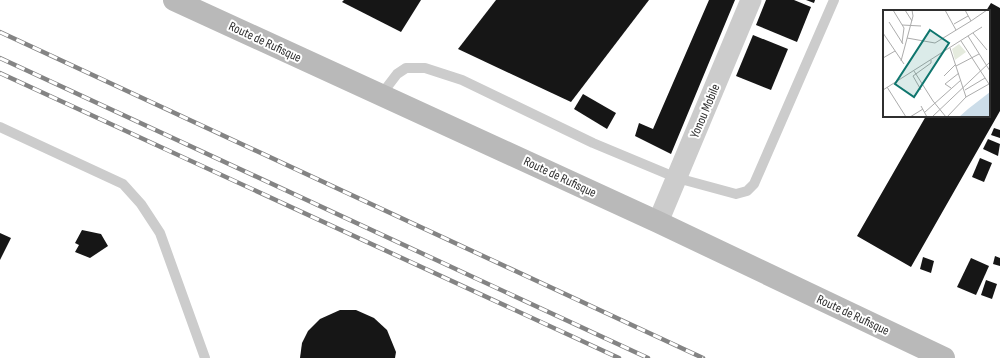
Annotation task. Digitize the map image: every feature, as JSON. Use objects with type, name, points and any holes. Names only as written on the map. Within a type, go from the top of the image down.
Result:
[{"type":"main road","name":"Route de Rufisque","points":[[174,0],[658,222],[944,358]]},
{"type":"street","name":"Yonou Mobile","points":[[658,222],[751,0]]},
{"type":"lane","points":[[381,95],[397,74],[406,68],[425,68],[462,80],[593,143],[677,178],[736,194],[747,191],[754,184],[834,0]]},
{"type":"lane","points":[[0,127],[123,184],[141,204],[160,233],[206,358]]},
{"type":"building","points":[[344,0],[421,0],[401,32],[342,2]]},
{"type":"building","points":[[496,0],[649,0],[571,102],[458,49]]},
{"type":"building","points":[[709,0],[735,0],[671,154],[635,136],[639,123],[653,129]]},
{"type":"building","points":[[766,0],[794,0],[811,7],[797,42],[756,25]]},
{"type":"building","points":[[806,0],[815,0],[814,3]]},
{"type":"building","points":[[991,3],[1000,8],[1000,111],[911,267],[857,236],[925,117],[990,117],[990,10],[987,10]]},
{"type":"building","points":[[753,35],[788,49],[771,90],[736,76]]},
{"type":"building","points":[[583,94],[616,113],[607,129],[574,109]]},
{"type":"building","points":[[994,128],[1000,130],[1000,138],[991,135]]},
{"type":"building","points":[[988,139],[1000,144],[998,156],[983,149]]},
{"type":"building","points":[[980,158],[992,163],[984,182],[972,177]]},
{"type":"building","points":[[82,230],[101,234],[108,246],[90,258],[75,252],[79,245],[75,243]]},
{"type":"building","points":[[0,233],[11,238],[0,260]]},
{"type":"building","points":[[995,256],[1000,258],[1000,266],[993,264]]},
{"type":"building","points":[[923,257],[934,261],[931,273],[920,269]]},
{"type":"building","points":[[971,258],[989,266],[976,295],[957,287]]},
{"type":"building","points":[[986,280],[997,284],[992,299],[981,295]]},
{"type":"building","points":[[340,310],[356,310],[374,318],[387,330],[396,352],[395,358],[300,358],[302,343],[308,331],[320,319]]},
{"type":"railway","points":[[0,32],[703,358]]},
{"type":"railway","points":[[0,58],[648,358]]},
{"type":"railway","points":[[0,73],[619,358]]}]
